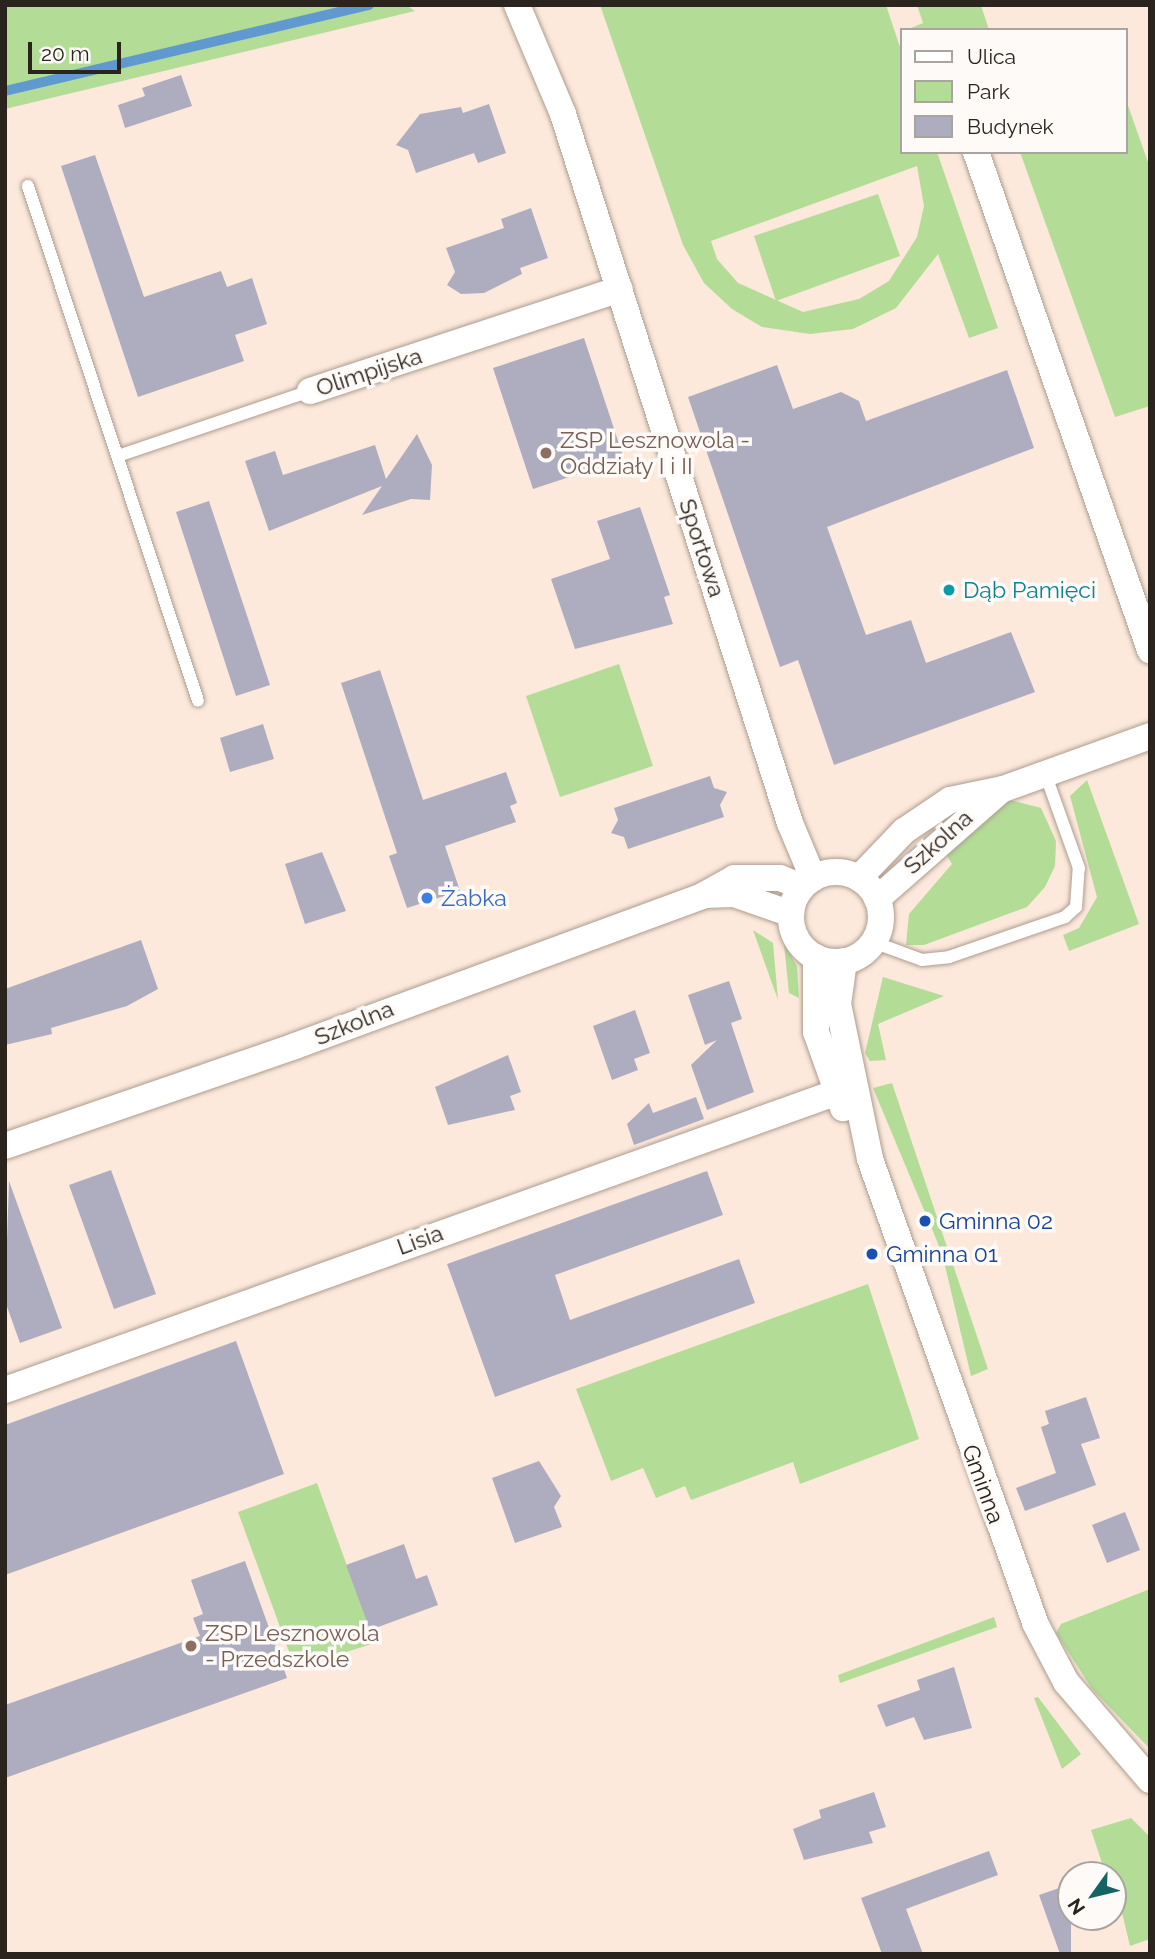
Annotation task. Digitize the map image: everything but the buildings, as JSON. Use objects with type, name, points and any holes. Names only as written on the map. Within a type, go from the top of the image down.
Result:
[{"type":"street","name":"Sportowa","points":[[522,12],[620,289],[807,883]]},
{"type":"street","points":[[977,154],[1150,650]]},
{"type":"street","name":"Olimpijska","points":[[310,391],[620,289]]},
{"type":"street","name":"Szkolna","points":[[859,878],[904,831],[950,800],[1003,789],[1150,736]]},
{"type":"street","name":"Szkolna","points":[[877,899],[1003,789]]},
{"type":"street","points":[[841,872],[859,878],[877,899],[881,922],[873,942],[844,961],[816,957],[795,935],[791,914],[807,883],[841,872]]},
{"type":"street","name":"Szkolna","points":[[5,1146],[702,896],[734,878],[758,875],[807,883]]},
{"type":"street","name":"Szkolna","points":[[702,896],[734,894],[791,914]]},
{"type":"street","name":"Gminna","points":[[816,957],[816,1032],[835,1093],[870,1159]]},
{"type":"street","name":"Gminna","points":[[844,961],[838,1004],[870,1159],[1035,1623],[1066,1682],[1149,1777]]},
{"type":"street","name":"Lisia","points":[[5,1390],[835,1093]]},
{"type":"lane","points":[[28,186],[198,701]]},
{"type":"lane","name":"Olimpijska","points":[[118,456],[310,391]]},
{"type":"lane","points":[[873,942],[905,957],[949,957],[1065,917],[1076,907],[1079,867],[1045,773]]},
{"type":"green space","points":[[5,5],[406,5],[415,11],[5,109]]},
{"type":"green space","points":[[600,5],[886,5],[900,47],[900,154],[938,154],[998,328],[969,338],[938,254],[896,308],[853,329],[810,334],[762,327],[732,309],[704,283],[683,245]],"holes":[[[917,166],[924,206],[917,237],[889,281],[859,299],[803,312],[738,283],[717,259],[711,241]]]},
{"type":"green space","points":[[917,5],[981,5],[988,28],[911,28],[923,23]]},
{"type":"green space","points":[[1127,103],[1150,168],[1150,406],[1115,417],[1021,154],[1127,154]]},
{"type":"green space","points":[[878,194],[900,256],[776,301],[754,236]]},
{"type":"green space","points":[[619,664],[653,766],[560,797],[526,696]]},
{"type":"green space","points":[[1087,780],[1139,924],[1069,951],[1063,935],[1079,928],[1097,897],[1070,796]]},
{"type":"green space","points":[[1010,800],[1041,808],[1056,841],[1055,866],[1045,887],[1027,907],[924,945],[906,945],[909,914],[952,864],[944,851]]},
{"type":"green space","points":[[753,930],[773,943],[778,1000]]},
{"type":"green space","points":[[784,944],[797,966],[799,998],[789,993]]},
{"type":"green space","points":[[883,977],[944,996],[878,1024],[886,1060],[870,1061],[865,1053]]},
{"type":"green space","points":[[892,1083],[988,1369],[971,1376],[942,1253],[873,1088]]},
{"type":"green space","points":[[868,1284],[919,1439],[800,1484],[793,1462],[691,1500],[685,1486],[656,1498],[643,1468],[611,1481],[576,1389]]},
{"type":"green space","points":[[317,1483],[375,1643],[295,1668],[238,1512]]},
{"type":"green space","points":[[1150,1589],[1150,1749],[1092,1689],[1056,1633],[1061,1624]]},
{"type":"green space","points":[[994,1617],[997,1627],[840,1683],[838,1675]]},
{"type":"green space","points":[[1038,1697],[1081,1754],[1062,1769],[1034,1698]]},
{"type":"green space","points":[[1131,1818],[1150,1837],[1150,1939],[1130,1946],[1126,1931],[1127,1861],[1101,1861],[1091,1830]]},
{"type":"waterway","points":[[5,91],[369,5]]},
{"type":"place","name":"ZSP Lesznowola - Oddziały I i II","points":[[546,453]]},
{"type":"place","name":"Dąb Pamięci","points":[[949,590]]},
{"type":"place","name":"Żabka","points":[[427,898]]},
{"type":"place","name":"Gminna 02","points":[[925,1221]]},
{"type":"place","name":"Gminna 01","points":[[872,1254]]},
{"type":"place","name":"ZSP Lesznowola - Przedszkole","points":[[191,1646]]}]
